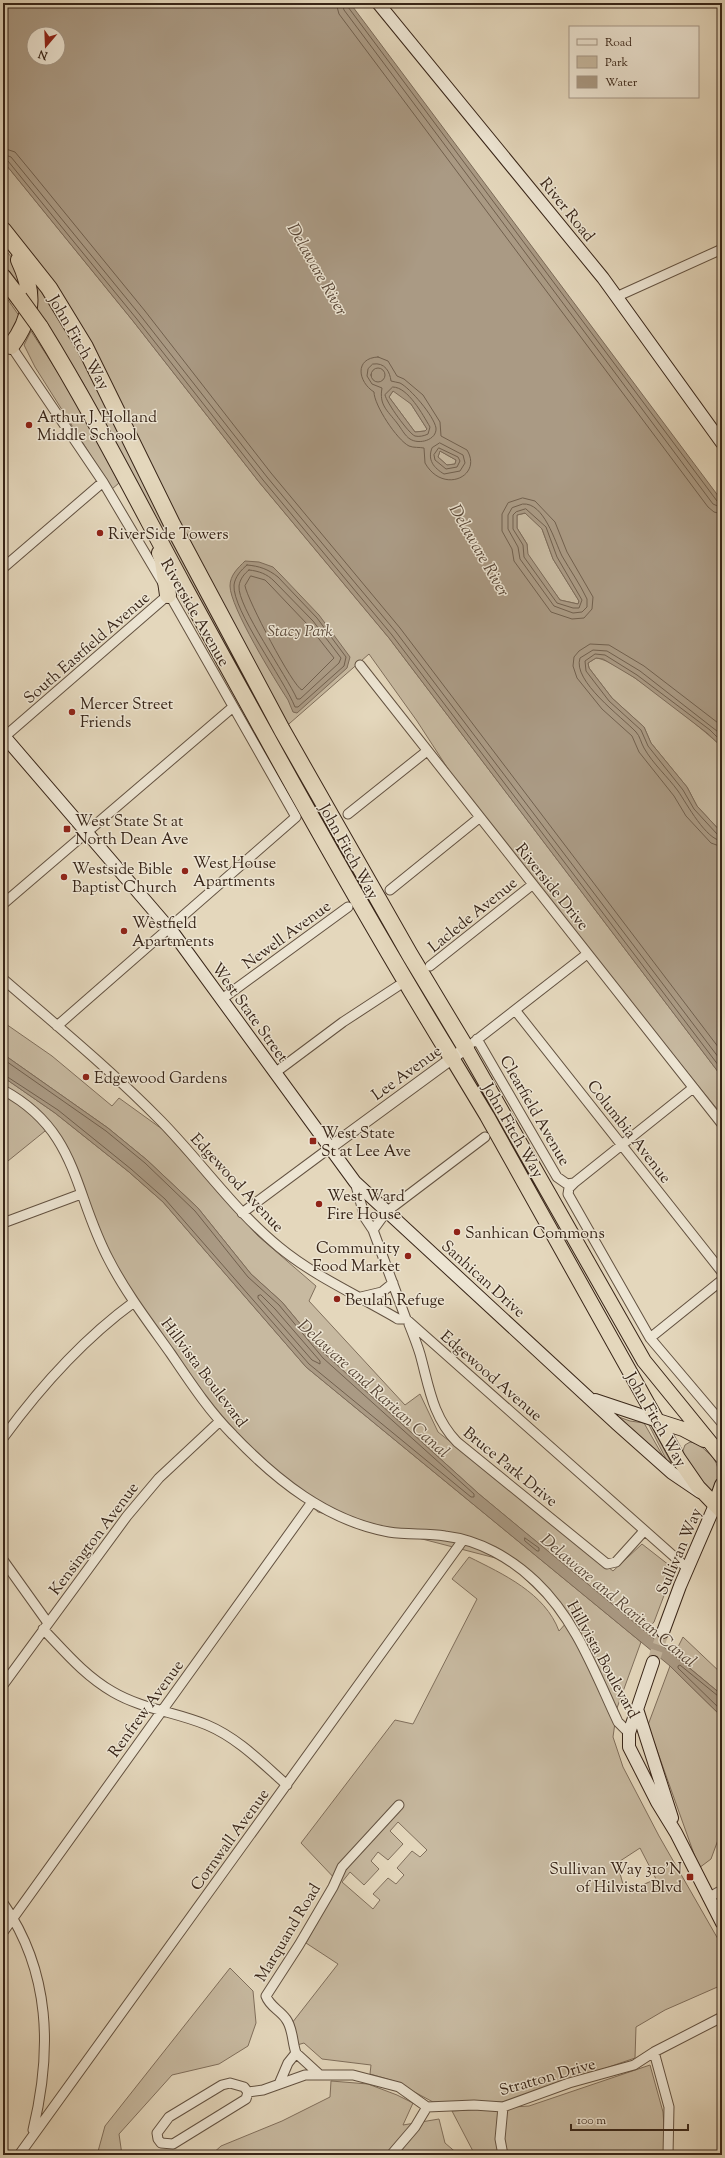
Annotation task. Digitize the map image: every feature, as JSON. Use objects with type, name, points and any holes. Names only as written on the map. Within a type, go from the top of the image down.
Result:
[{"type":"highway","name":"John Fitch Way","points":[[3,230],[49,288],[85,347],[172,524],[282,730],[410,956],[472,1043],[644,1361],[722,1458]]},
{"type":"highway","points":[[3,237],[18,258],[30,289],[30,302],[25,322],[7,348]]},
{"type":"highway","name":"John Fitch Way","points":[[3,277],[40,327],[75,384],[373,927],[490,1122],[678,1458],[716,1504]]},
{"type":"highway","points":[[137,498],[163,561],[168,595]]},
{"type":"highway","points":[[658,1422],[692,1434],[711,1445]]},
{"type":"highway","points":[[678,1458],[679,1446],[687,1436],[692,1434]]},
{"type":"highway","points":[[716,1504],[722,1485]]},
{"type":"main road","name":"River Road","points":[[378,3],[538,197],[616,297],[722,443]]},
{"type":"main road","name":"West State Street","points":[[3,737],[169,928],[331,1147],[355,1182]]},
{"type":"main road","name":"Sanhican Drive","points":[[355,1182],[672,1473],[716,1504]]},
{"type":"main road","name":"Sanhican Drive","points":[[590,1398],[658,1422]]},
{"type":"main road","name":"Sullivan Way","points":[[663,1632],[687,1568],[716,1504]]},
{"type":"main road","points":[[653,1662],[629,1733],[629,1747],[657,1802],[676,1833],[722,1923]]},
{"type":"main road","points":[[637,1709],[676,1833]]},
{"type":"main road","points":[[629,1733],[661,1783]]},
{"type":"street","points":[[616,297],[722,249]]},
{"type":"street","name":"Riverside Avenue","points":[[7,348],[103,482],[164,585],[168,595],[296,817],[169,928]]},
{"type":"street","points":[[3,568],[103,482]]},
{"type":"street","name":"South Eastfield Avenue","points":[[3,737],[168,595]]},
{"type":"street","name":"Riverside Drive","points":[[360,665],[722,1124]]},
{"type":"street","points":[[3,904],[233,707]]},
{"type":"street","points":[[348,814],[427,751]]},
{"type":"street","points":[[390,890],[480,818]]},
{"type":"street","name":"Laclede Avenue","points":[[430,966],[532,885]]},
{"type":"street","name":"Newell Avenue","points":[[222,999],[348,907]]},
{"type":"street","points":[[57,1026],[169,928]]},
{"type":"street","name":"Lee Avenue","points":[[242,1213],[472,1043],[587,954]]},
{"type":"street","name":"Edgewood Avenue","points":[[3,979],[126,1087],[161,1121],[242,1213],[263,1233],[292,1256],[398,1319],[407,1321],[687,1568]]},
{"type":"street","points":[[276,1072],[343,1022],[398,986]]},
{"type":"street","name":"Columbia Avenue","points":[[515,1010],[722,1272]]},
{"type":"street","name":"Clearfield Avenue","points":[[472,1043],[557,1177],[567,1184],[574,1183]]},
{"type":"street","points":[[574,1183],[693,1088]]},
{"type":"street","name":"Hillvista Boulevard","points":[[3,1090],[38,1116],[56,1135],[69,1157],[81,1194],[108,1259],[134,1302],[220,1421],[259,1461],[312,1502],[347,1519],[389,1532],[447,1536],[463,1540],[489,1549],[513,1563],[551,1598],[573,1628],[618,1722],[629,1733]]},
{"type":"street","points":[[373,1230],[386,1212],[486,1137]]},
{"type":"street","name":"West State Street","points":[[355,1182],[365,1218],[373,1230],[407,1321]]},
{"type":"street","name":"Clearfield Avenue","points":[[574,1183],[569,1188],[569,1196],[650,1338],[722,1423]]},
{"type":"street","points":[[3,1223],[81,1194]]},
{"type":"street","points":[[650,1338],[722,1280]]},
{"type":"street","points":[[361,1297],[382,1292],[393,1283]]},
{"type":"street","points":[[3,1438],[40,1389],[62,1363],[106,1323],[134,1302]]},
{"type":"street","name":"Bruce Park Drive","points":[[407,1321],[420,1353],[430,1396],[445,1428],[457,1442],[607,1564],[616,1562],[644,1531]]},
{"type":"street","name":"Kensington Avenue","points":[[3,1685],[127,1516],[151,1487],[220,1421]]},
{"type":"street","name":"Renfrew Avenue","points":[[3,1932],[312,1502]]},
{"type":"street","name":"Cornwall Avenue","points":[[19,2155],[463,1540]]},
{"type":"street","points":[[3,1560],[45,1626],[74,1662],[105,1687],[123,1697],[161,1711],[197,1721],[222,1733],[252,1754],[287,1785]]},
{"type":"street","name":"Marquand Road","points":[[296,2053],[290,2026],[286,2018],[269,2003],[266,1996],[299,1945],[342,1867],[399,1805]]},
{"type":"street","points":[[708,1898],[722,1890]]},
{"type":"street","points":[[3,1903],[13,1918],[33,1964],[43,2005],[45,2026],[43,2075],[32,2135]]},
{"type":"street","name":"Stratton Drive","points":[[427,2107],[474,2105],[503,2107],[569,2083],[634,2065],[654,2052],[722,2016]]},
{"type":"street","points":[[654,2052],[669,2107],[670,2122],[668,2155]]},
{"type":"street","points":[[279,2084],[288,2063],[296,2053],[320,2075]]},
{"type":"street","points":[[248,2092],[246,2099],[173,2144],[161,2143],[158,2139],[157,2133],[170,2116],[222,2085],[230,2083],[238,2085],[248,2092],[263,2090],[305,2075],[353,2075],[398,2087],[427,2107],[415,2127],[391,2155]]},
{"type":"street","points":[[503,2107],[500,2139],[503,2155]]},
{"type":"green space","name":"Stacy Park","points":[[3,161],[133,321],[259,482],[389,638],[722,1077],[722,1115],[615,983],[452,775],[417,721],[369,654],[282,730],[67,317],[3,236]]},
{"type":"green space","points":[[3,247],[18,265],[26,295],[3,264]]},
{"type":"green space","points":[[38,287],[72,338],[394,942],[393,943],[364,899],[165,537],[82,381],[37,311]]},
{"type":"green space","points":[[6,297],[22,320],[7,342],[3,345],[3,299]]},
{"type":"green space","points":[[31,331],[77,402],[119,483],[112,489],[35,367],[24,345]]},
{"type":"green space","points":[[393,391],[396,391],[411,404],[427,429],[425,431],[415,432],[389,397]]},
{"type":"green space","points":[[440,451],[456,460],[455,464],[447,465],[438,457]]},
{"type":"green space","points":[[526,513],[542,529],[553,559],[579,601],[578,604],[560,600],[527,554],[527,544],[517,528],[517,515]]},
{"type":"green space","points":[[596,658],[607,661],[641,682],[680,711],[722,747],[722,833],[697,806],[687,787],[651,743],[644,727],[612,698],[589,668],[588,663]]},
{"type":"green space","points":[[3,1022],[52,1056],[112,1106],[119,1098],[162,1129],[258,1236],[316,1286],[309,1301],[405,1405],[420,1394],[438,1432],[613,1571],[642,1544],[674,1569],[654,1622],[645,1632],[479,1494],[326,1355],[282,1302],[251,1274],[198,1208],[147,1160],[108,1128],[3,1054]]},
{"type":"green space","points":[[3,1077],[55,1113],[129,1172],[163,1202],[306,1367],[641,1642],[617,1708],[613,1737],[623,1767],[659,1836],[722,1946],[722,1985],[665,2010],[636,2027],[635,2058],[507,2102],[433,2102],[394,2081],[370,2074],[371,2065],[322,2059],[304,2043],[297,2045],[292,2023],[338,1964],[306,1943],[339,1883],[301,1843],[395,1720],[413,1724],[477,1599],[452,1579],[469,1557],[509,1578],[533,1595],[553,1618],[559,1631],[568,1621],[507,1561],[318,1512],[223,1428],[124,1288],[50,1127],[3,1165]],"holes":[[[398,1822],[427,1850],[420,1857],[412,1851],[397,1868],[404,1875],[396,1884],[388,1878],[373,1894],[380,1900],[373,1909],[342,1882],[350,1872],[364,1885],[379,1869],[371,1861],[378,1852],[388,1860],[403,1844],[390,1831]],[[640,1848],[656,1879],[631,1890],[623,1884],[617,1863]]]},
{"type":"green space","points":[[616,1416],[630,1421],[644,1423],[664,1458]]},
{"type":"green space","points":[[648,1423],[651,1425],[674,1468],[666,1459]]},
{"type":"green space","points":[[690,1442],[701,1446],[715,1461],[718,1477],[713,1496],[682,1453],[685,1445]]},
{"type":"green space","points":[[683,1637],[722,1674],[722,1695],[674,1655]]},
{"type":"green space","points":[[670,1666],[722,1717],[722,1829],[711,1859],[699,1868],[648,1725]]},
{"type":"green space","points":[[230,1968],[253,1991],[256,2023],[248,2046],[219,2064],[172,2075],[119,2134],[122,2155],[97,2155],[105,2126]]},
{"type":"green space","points":[[650,2065],[663,2112],[666,2155],[475,2155],[452,2111],[529,2106]]},
{"type":"green space","points":[[331,2081],[368,2084],[413,2103],[403,2125],[439,2119],[445,2143],[459,2155],[211,2155],[221,2146],[282,2121],[330,2097]]},
{"type":"water","name":"Delaware River","points":[[3,3],[350,3],[722,501],[722,747],[707,733],[635,678],[603,659],[596,658],[588,663],[589,668],[612,698],[644,727],[651,743],[687,787],[697,806],[722,833],[722,1077],[389,638],[259,482],[133,321],[3,161]],"holes":[[[393,391],[411,404],[427,429],[425,431],[415,432],[389,397]],[[440,451],[456,460],[455,464],[447,465],[438,457]],[[525,513],[542,529],[553,559],[579,601],[578,604],[560,600],[528,554],[527,544],[517,528],[517,515]]]},
{"type":"water","points":[[245,561],[259,562],[273,567],[319,615],[350,657],[347,668],[297,713],[293,712],[288,700],[254,643],[237,610],[232,596],[230,586],[231,578]]},
{"type":"water","points":[[3,1054],[108,1128],[147,1160],[198,1208],[251,1274],[282,1302],[326,1355],[479,1494],[722,1695],[722,1717],[670,1666],[306,1367],[163,1202],[129,1172],[55,1113],[3,1077]]},
{"type":"tunnel","points":[[653,1662],[663,1632]]},
{"type":"place","name":"Arthur J. Holland Middle School","points":[[29,425]]},
{"type":"place","name":"RiverSide Towers","points":[[100,533]]},
{"type":"place","name":"Mercer Street Friends","points":[[72,712]]},
{"type":"place","name":"West State St at North Dean Ave","points":[[67,829]]},
{"type":"place","name":"West House Apartments","points":[[185,871]]},
{"type":"place","name":"Westside Bible Baptist Church","points":[[64,877]]},
{"type":"place","name":"Westfield Apartments","points":[[124,931]]},
{"type":"place","name":"Edgewood Gardens","points":[[86,1077]]},
{"type":"place","name":"West State St at Lee Ave","points":[[313,1141]]},
{"type":"place","name":"West Ward Fire House","points":[[319,1204]]},
{"type":"place","name":"Sanhican Commons","points":[[457,1232]]},
{"type":"place","name":"Community Food Market","points":[[408,1256]]},
{"type":"place","name":"Beulah Refuge","points":[[337,1299]]},
{"type":"place","name":"Sullivan Way 310'N of Hilvista Blvd","points":[[690,1877]]},
{"type":"water label","name":"Delaware and Raritan Canal","points":[[374,1388]]},
{"type":"water label","name":"Delaware and Raritan Canal","points":[[619,1600]]}]
